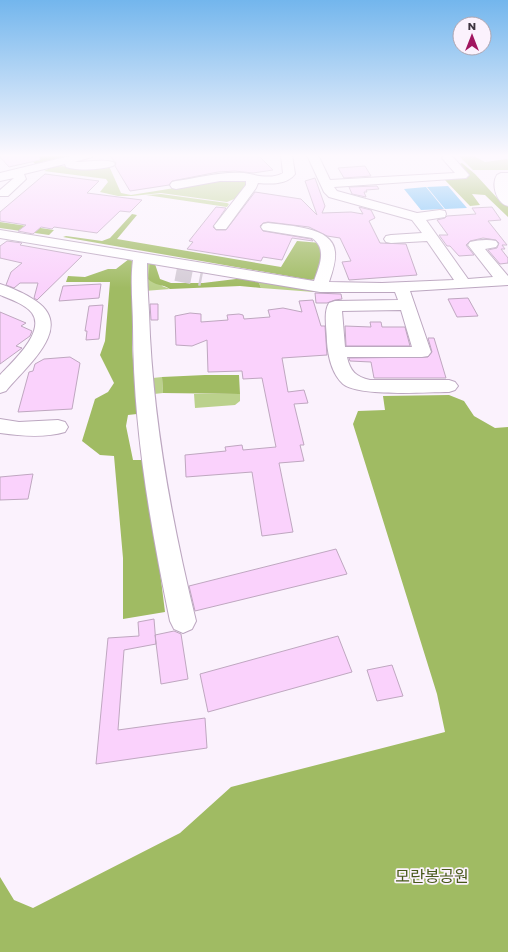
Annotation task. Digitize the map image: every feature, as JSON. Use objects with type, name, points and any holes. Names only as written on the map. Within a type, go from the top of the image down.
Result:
[{"type":"street","points":[[221,226],[241,199]]},
{"type":"street","points":[[352,199],[417,217],[440,214]]},
{"type":"street","points":[[352,210],[379,207],[385,204],[384,199]]},
{"type":"street","points":[[417,217],[464,284]]},
{"type":"street","points":[[268,227],[316,235],[323,238],[327,243],[329,252],[320,287]]},
{"type":"street","points":[[0,234],[320,287],[401,288],[506,281]]},
{"type":"street","points":[[391,239],[432,237]]},
{"type":"street","points":[[491,244],[475,245],[506,281]]},
{"type":"street","points":[[141,257],[142,340],[146,411],[168,554],[183,621]]},
{"type":"street","points":[[162,260],[167,271],[176,273]]},
{"type":"street","points":[[202,278],[218,277],[231,272]]},
{"type":"street","points":[[338,352],[422,352],[401,288]]},
{"type":"street","points":[[0,289],[27,302],[39,311],[44,321],[41,336],[35,348],[5,378],[0,386]]},
{"type":"street","points":[[407,305],[335,306],[338,352],[340,364],[347,378],[371,392],[448,386]]},
{"type":"street","points":[[366,362],[371,392]]},
{"type":"street","points":[[0,426],[19,429],[58,427]]},
{"type":"green space","points":[[176,199],[201,199],[227,203],[229,204],[227,207]]},
{"type":"green space","points":[[208,199],[233,199],[227,202]]},
{"type":"green space","points":[[464,199],[476,199],[480,205],[470,206]]},
{"type":"green space","points":[[490,199],[499,199],[508,205],[508,217]]},
{"type":"green space","points":[[132,214],[137,215],[117,239],[281,267],[297,241],[321,243],[324,255],[315,279],[311,280],[63,237],[66,236],[102,241],[110,238]]},
{"type":"green space","points":[[0,222],[54,230],[49,235],[0,228]]},
{"type":"green space","points":[[129,259],[133,262],[132,347],[137,414],[128,415],[126,426],[133,460],[146,460],[165,612],[123,619],[123,558],[114,456],[100,455],[82,441],[95,399],[108,392],[114,383],[100,355],[105,341],[110,282],[66,282],[68,276],[85,277],[108,269],[116,269]]},
{"type":"green space","points":[[150,262],[162,286],[170,289],[144,291],[145,264]]},
{"type":"green space","points":[[150,262],[155,264],[160,279],[171,283],[203,283],[244,278],[254,279],[259,283],[261,288],[240,286],[170,289],[153,283],[148,279]]},
{"type":"green space","points":[[254,279],[313,289],[314,292],[261,288],[259,283]]},
{"type":"green space","points":[[239,375],[240,394],[163,393],[162,377]]},
{"type":"green space","points":[[162,377],[163,393],[154,394],[153,378]]},
{"type":"green space","points":[[194,394],[240,394],[240,401],[235,405],[195,408]]},
{"type":"green space","name":"모란봉공원","points":[[449,395],[464,401],[474,416],[495,428],[508,427],[508,952],[0,952],[0,877],[14,900],[33,908],[180,833],[231,787],[445,732],[437,694],[353,424],[358,411],[385,410],[383,396]]},
{"type":"water","points":[[412,199],[436,199],[444,209],[421,210]]},
{"type":"water","points":[[437,199],[460,199],[467,208],[445,209]]},
{"type":"building","points":[[15,199],[142,200],[130,212],[120,211],[97,233],[54,227],[52,229],[41,227],[33,234],[18,231],[26,225],[0,221],[0,212]]},
{"type":"building","points":[[249,199],[301,199],[317,215],[312,199],[323,199],[325,206],[322,213],[351,212],[363,214],[359,207],[371,210],[375,218],[369,221],[380,243],[406,244],[417,275],[349,280],[342,262],[351,261],[340,238],[327,236],[309,227],[268,222],[263,223],[260,226],[263,231],[311,239],[313,241],[292,238],[282,260],[263,257],[261,261],[187,249],[193,242],[189,241],[216,207],[226,208],[213,227],[216,230],[226,230]]},
{"type":"building","points":[[492,207],[501,220],[488,221],[507,245],[502,245],[505,249],[501,249],[508,258],[508,263],[500,264],[488,250],[497,248],[499,243],[496,240],[483,238],[470,241],[466,245],[474,255],[459,256],[450,246],[447,246],[439,235],[448,235],[437,220],[447,216],[476,214],[472,208]]},
{"type":"building","points":[[7,241],[22,243],[20,245],[82,256],[37,300],[34,298],[38,283],[20,283],[14,288],[6,285],[11,272],[22,263],[0,258],[0,246]]},
{"type":"building","points":[[101,284],[99,298],[59,301],[63,286]]},
{"type":"building","points":[[315,293],[341,294],[342,299],[327,303],[316,303]]},
{"type":"building","points":[[468,298],[478,316],[457,317],[448,299]]},
{"type":"building","points":[[313,300],[321,326],[325,326],[327,355],[282,358],[288,392],[304,390],[308,403],[294,404],[304,445],[300,445],[304,461],[279,463],[293,532],[262,536],[252,472],[186,477],[185,455],[226,451],[225,447],[242,445],[243,450],[276,447],[262,378],[243,379],[242,371],[208,372],[207,340],[192,346],[176,345],[175,316],[190,313],[201,314],[201,322],[228,320],[227,315],[239,314],[243,315],[244,319],[270,317],[268,310],[283,308],[302,312],[299,301]]},
{"type":"building","points":[[150,304],[158,304],[158,320],[151,320]]},
{"type":"building","points":[[103,305],[99,339],[86,340],[87,331],[85,331],[89,306]]},
{"type":"building","points":[[0,312],[26,323],[21,326],[32,331],[30,336],[16,346],[22,348],[0,364]]},
{"type":"building","points":[[370,322],[381,322],[382,327],[405,327],[410,346],[346,346],[345,326],[371,327]]},
{"type":"building","points":[[428,338],[434,338],[446,378],[374,378],[371,362],[350,361],[349,358],[428,357],[432,352]]},
{"type":"building","points":[[70,357],[80,363],[72,409],[18,412],[29,372],[33,371],[35,364],[44,359]]},
{"type":"building","points":[[33,474],[28,499],[0,500],[0,477]]},
{"type":"building","points":[[336,549],[347,574],[195,611],[189,586]]},
{"type":"building","points":[[154,619],[156,644],[124,650],[118,730],[205,718],[207,748],[96,764],[108,638],[139,636],[138,622]]},
{"type":"building","points":[[174,631],[181,634],[188,679],[161,684],[155,635]]},
{"type":"building","points":[[338,636],[352,672],[208,712],[200,674]]},
{"type":"building","points":[[392,665],[403,696],[377,701],[367,670]]},
{"type":"tunnel","points":[[176,273],[202,278]]}]
